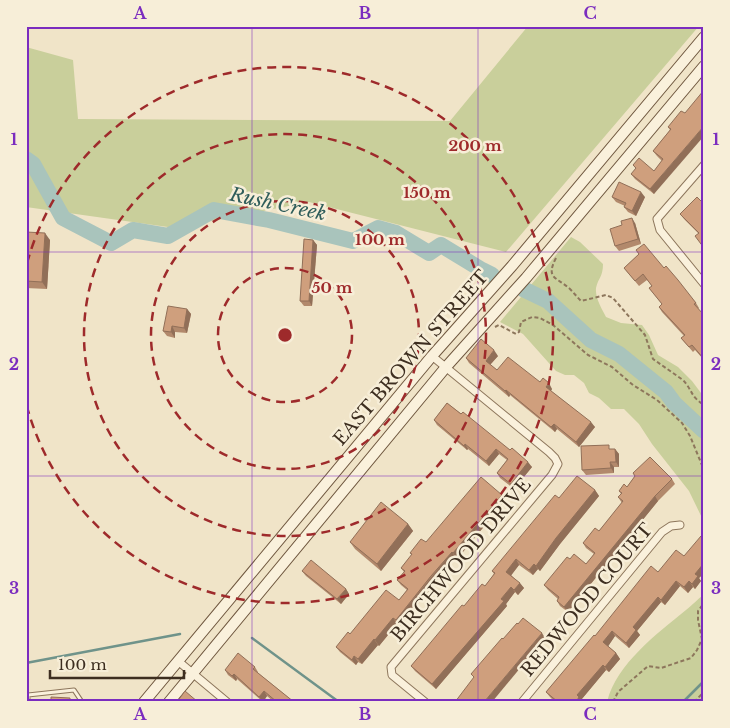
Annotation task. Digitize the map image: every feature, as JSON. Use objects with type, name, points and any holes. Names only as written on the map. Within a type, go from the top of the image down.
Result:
[{"type":"main road","name":"EAST BROWN STREET","points":[[144,702],[346,458],[432,356],[512,266],[704,37]]},
{"type":"main road","name":"EAST BROWN STREET","points":[[168,702],[446,367],[526,278],[704,66]]},
{"type":"main road","points":[[346,458],[360,470]]},
{"type":"street","points":[[704,165],[657,219],[660,230],[704,284]]},
{"type":"street","points":[[432,356],[446,367]]},
{"type":"street","name":"BIRCHWOOD DRIVE","points":[[425,702],[392,675],[391,667],[552,475],[558,464],[549,452],[446,367]]},
{"type":"street","name":"REDWOOD COURT","points":[[522,702],[662,532],[671,526],[680,525]]},
{"type":"street","points":[[178,661],[227,702]]},
{"type":"lane","points":[[28,702],[27,695],[74,690],[82,702]]},
{"type":"path","points":[[555,258],[552,266],[554,278],[571,290],[581,301],[606,294],[613,298],[636,327],[645,335],[653,359],[683,380],[687,384],[692,397],[704,406]]},
{"type":"path","points":[[490,329],[499,325],[516,334],[519,332],[522,322],[532,317],[540,318],[553,326],[588,355],[612,367],[633,385],[657,400],[682,423],[690,436],[704,470]]},
{"type":"path","points":[[614,702],[618,692],[648,666],[661,668],[691,658],[702,639],[698,611],[704,603]]},
{"type":"path","points":[[694,702],[704,692]]},
{"type":"green space","points":[[528,26],[699,26],[506,252],[309,202],[175,228],[26,207],[26,47],[73,60],[78,119],[450,121]]},
{"type":"green space","points":[[571,237],[580,242],[603,264],[596,292],[606,317],[621,323],[642,325],[658,355],[678,367],[704,397],[704,522],[689,491],[652,444],[639,424],[624,409],[611,409],[599,398],[589,393],[584,383],[574,375],[565,375],[556,371],[523,334],[500,322]]},
{"type":"green space","points":[[704,595],[704,702],[607,702],[619,675],[639,650]]},
{"type":"building","points":[[704,90],[704,126],[650,189],[631,174],[636,168],[633,165],[639,158],[654,171],[663,159],[653,151],[671,129],[668,127],[681,111],[685,113]]},
{"type":"building","points":[[619,182],[641,192],[632,211],[624,207],[626,203],[612,197]]},
{"type":"building","points":[[697,197],[704,204],[704,248],[695,236],[699,233],[680,214]]},
{"type":"building","points":[[632,218],[638,239],[615,246],[610,229],[622,225],[621,221]]},
{"type":"building","points":[[26,232],[45,233],[42,282],[26,281]]},
{"type":"building","points":[[304,239],[313,240],[309,301],[300,301]]},
{"type":"building","points":[[644,244],[664,268],[666,266],[678,280],[704,315],[704,359],[692,345],[689,347],[681,338],[685,335],[659,307],[662,304],[649,288],[652,286],[643,274],[635,281],[624,268],[639,254],[636,250]]},
{"type":"building","points":[[168,306],[187,309],[184,328],[172,326],[171,332],[163,331]]},
{"type":"building","points":[[481,339],[494,350],[486,361],[497,370],[508,357],[540,382],[543,378],[549,383],[546,387],[591,422],[576,442],[554,424],[551,427],[466,358]]},
{"type":"building","points":[[447,403],[461,414],[463,412],[528,462],[511,484],[497,473],[508,459],[496,449],[486,461],[465,444],[464,446],[434,420]]},
{"type":"building","points":[[609,445],[609,449],[615,449],[616,462],[610,462],[611,468],[582,470],[581,446]]},
{"type":"building","points":[[650,457],[672,479],[655,496],[564,607],[557,601],[559,597],[544,585],[567,557],[570,559],[574,554],[586,564],[595,553],[583,543],[595,528],[599,531],[623,501],[618,497],[622,493],[619,491],[624,484],[627,487],[635,476],[633,473]]},
{"type":"building","points":[[577,476],[595,490],[536,566],[534,564],[529,570],[516,559],[506,572],[520,583],[514,590],[511,587],[501,599],[504,601],[432,684],[411,666],[462,605],[464,606],[482,584],[485,586],[495,573],[492,571],[555,495],[559,498]]},
{"type":"building","points":[[481,477],[502,495],[431,576],[396,620],[393,618],[358,659],[354,656],[352,660],[336,647],[348,632],[350,634],[386,590],[399,600],[408,589],[397,580],[405,571],[401,568],[412,554],[410,553],[421,539],[426,542]]},
{"type":"building","points":[[381,502],[408,524],[377,564],[350,542]]},
{"type":"building","points":[[701,536],[704,538],[704,563],[695,574],[698,576],[692,584],[689,581],[684,587],[676,581],[661,600],[658,597],[633,627],[636,630],[626,643],[612,631],[603,642],[616,653],[577,695],[579,697],[576,702],[558,702],[546,692],[595,636],[651,566],[658,572],[676,550],[684,556]]},
{"type":"building","points":[[311,560],[346,589],[337,599],[302,571]]},
{"type":"building","points":[[523,618],[542,633],[484,702],[455,702],[474,677],[471,674],[502,638]]},
{"type":"building","points":[[238,653],[255,667],[253,669],[294,702],[277,702],[264,691],[259,697],[234,674],[232,676],[225,670]]},
{"type":"building","points":[[185,691],[198,702],[177,702]]},
{"type":"building","points":[[51,697],[70,698],[70,702],[51,702]]},
{"type":"waterway","name":"Rush Creek","points":[[26,159],[33,164],[63,218],[111,243],[133,230],[168,236],[214,210],[269,220],[353,241],[378,228],[396,233],[429,253],[441,245],[492,275]]},
{"type":"waterway","name":"Rush Creek","points":[[523,289],[548,301],[591,340],[619,354],[666,392],[674,403],[704,431]]},
{"type":"waterway","points":[[26,663],[180,634]]},
{"type":"waterway","points":[[252,638],[339,702]]},
{"type":"waterway","points":[[683,702],[704,681]]}]
